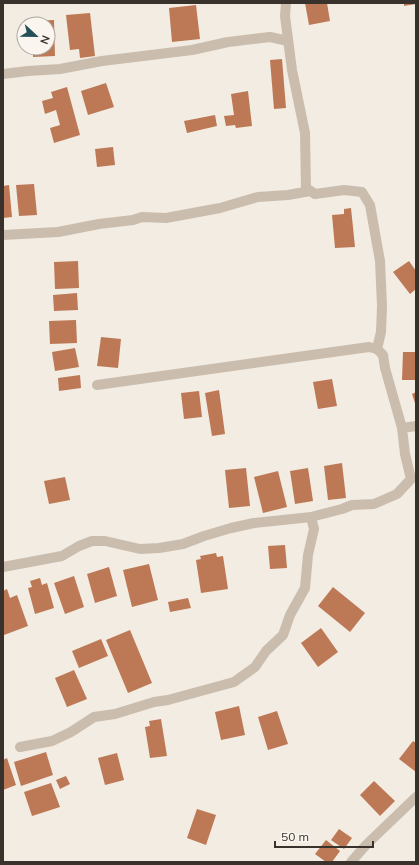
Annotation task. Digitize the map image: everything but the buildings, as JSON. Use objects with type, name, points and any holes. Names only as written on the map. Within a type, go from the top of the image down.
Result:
[{"type":"street","points":[[286,3],[285,16],[288,41],[305,133],[306,188],[315,194],[344,190],[362,192],[370,205],[380,261],[382,306],[381,332],[377,349]]},
{"type":"street","points":[[3,74],[28,71],[60,70],[102,61],[192,50],[228,42],[270,37],[288,41]]},
{"type":"street","points":[[3,235],[58,232],[99,224],[134,220],[142,217],[166,218],[220,208],[258,197],[288,195],[310,191]]},
{"type":"street","points":[[3,567],[62,556],[79,546],[92,541],[105,541],[140,549],[159,548],[183,544],[204,536],[246,525],[311,517],[352,505],[374,504],[397,494],[411,479],[405,454],[402,428],[385,368],[383,355],[377,349],[369,347],[97,385]]},
{"type":"street","points":[[402,428],[416,426]]},
{"type":"street","points":[[20,748],[52,741],[71,732],[94,718],[116,714],[154,702],[168,700],[234,682],[255,667],[266,651],[283,635],[290,615],[305,588],[308,555],[314,529],[311,517]]},
{"type":"street","points":[[351,862],[366,845],[416,797]]}]
